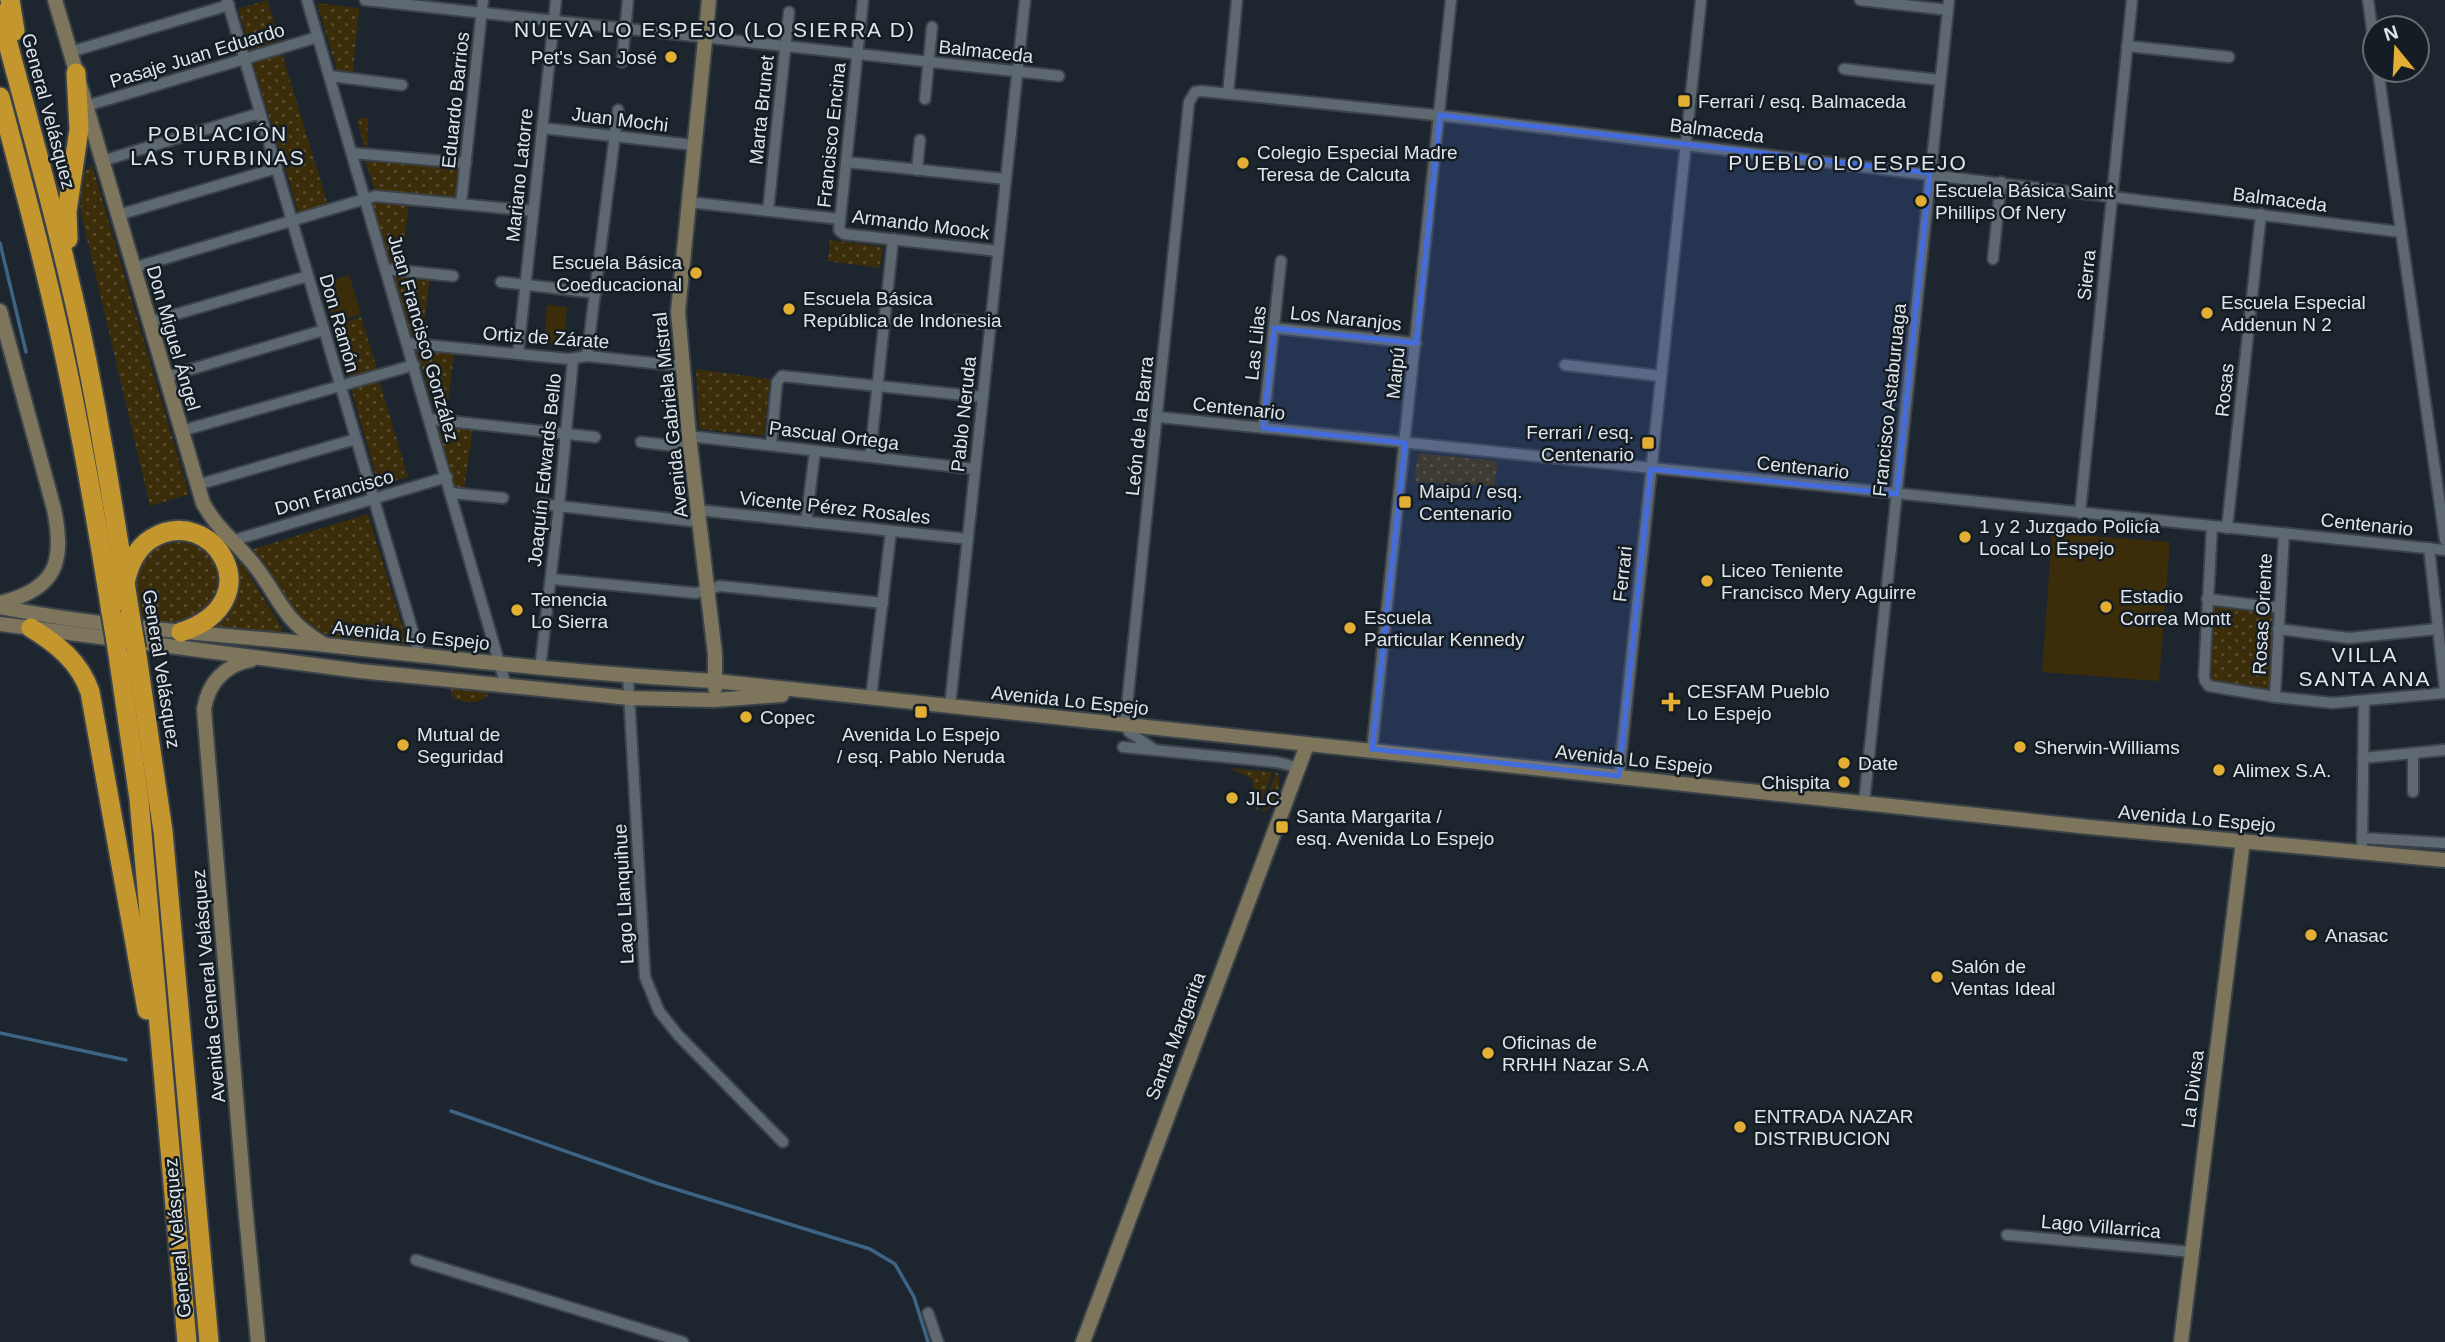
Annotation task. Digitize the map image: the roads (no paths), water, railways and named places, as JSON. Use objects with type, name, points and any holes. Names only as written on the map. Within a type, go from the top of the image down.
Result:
[{"type":"highway","points":[[10,0],[22,94]]},
{"type":"highway","name":"General Velásquez","points":[[0,14],[79,327],[106,460],[126,587],[121,613]]},
{"type":"highway","points":[[76,73],[79,129],[66,220],[79,327]]},
{"type":"highway","name":"General Velásquez","points":[[0,97],[42,257],[74,401],[121,613],[163,831],[209,1342]]},
{"type":"highway","points":[[0,113],[9,131]]},
{"type":"highway","points":[[126,587],[132,561],[142,547],[155,537],[178,531],[195,534],[209,541],[220,552],[227,565],[229,579],[225,600],[213,616],[181,632]]},
{"type":"highway","points":[[31,628],[74,662],[84,676],[90,692],[169,1127]]},
{"type":"highway","name":"General Velásquez","points":[[127,648],[187,1342]]},
{"type":"main road","name":"Don Miguel Ángel","points":[[55,0],[197,485],[208,511],[259,572],[294,624],[326,646]]},
{"type":"main road","name":"Avenida Gabriela Mistral","points":[[709,0],[678,296],[681,366],[715,654],[715,700]]},
{"type":"main road","points":[[0,311],[54,509],[59,542],[54,566],[39,587],[23,597],[0,605]]},
{"type":"main road","name":"Avenida Lo Espejo","points":[[0,605],[37,614],[181,632],[540,669],[715,681],[2243,841],[2362,844],[2445,860]]},
{"type":"main road","name":"Avenida Lo Espejo","points":[[0,624],[259,659],[630,698],[715,700],[818,692]]},
{"type":"main road","points":[[225,654],[248,651],[277,654],[287,649],[292,642],[294,624]]},
{"type":"main road","points":[[352,669],[347,659],[354,649]]},
{"type":"main road","name":"Avenida General Velásquez","points":[[258,1342],[204,709],[208,691],[219,676],[233,665],[259,659]]},
{"type":"main road","name":"Santa Margarita","points":[[1083,1342],[1307,745]]},
{"type":"main road","name":"La Divisa","points":[[2181,1342],[2243,841]]},
{"type":"street","name":"Juan Francisco González","points":[[307,0],[506,686]]},
{"type":"street","name":"Balmaceda","points":[[365,0],[412,2],[482,13],[1059,76]]},
{"type":"street","name":"Eduardo Barrios","points":[[461,204],[484,0]]},
{"type":"street","name":"Mariano Latorre","points":[[518,354],[556,0]]},
{"type":"street","points":[[622,62],[628,0]]},
{"type":"street","name":"Francisco Encina","points":[[840,232],[863,0]]},
{"type":"street","name":"Pablo Neruda","points":[[950,706],[1025,0]]},
{"type":"street","points":[[1228,94],[1237,0]]},
{"type":"street","name":"Maipú","points":[[1372,749],[1451,0]]},
{"type":"street","name":"Ferrari","points":[[1619,776],[1700,0]]},
{"type":"street","points":[[1860,0],[1948,5]]},
{"type":"street","name":"Sierra","points":[[2080,513],[2132,0]]},
{"type":"street","points":[[70,52],[228,2]]},
{"type":"street","name":"Don Ramón","points":[[228,2],[420,656]]},
{"type":"street","name":"Francisco Astaburuaga","points":[[1864,803],[1948,5]]},
{"type":"street","name":"Marta Brunet","points":[[768,211],[789,12]]},
{"type":"street","points":[[925,99],[932,27]]},
{"type":"street","name":"Pasaje Juan Eduardo","points":[[86,106],[318,37]]},
{"type":"street","points":[[2127,46],[2229,57]]},
{"type":"street","points":[[1844,69],[1940,80]]},
{"type":"street","points":[[330,76],[402,85]]},
{"type":"street","points":[[2380,84],[2445,540]]},
{"type":"street","name":"Balmaceda","points":[[1195,92],[1440,115],[2401,232]]},
{"type":"street","name":"León de la Barra","points":[[1125,725],[1189,102],[1195,92]]},
{"type":"street","name":"Joaquín Edwards Bello","points":[[587,356],[618,110]]},
{"type":"street","points":[[102,161],[260,113]]},
{"type":"street","name":"Juan Mochi","points":[[542,128],[694,145]]},
{"type":"street","points":[[917,170],[920,140]]},
{"type":"street","points":[[352,153],[466,163]]},
{"type":"street","points":[[846,162],[1006,178]]},
{"type":"street","points":[[118,215],[277,168]]},
{"type":"street","points":[[1993,259],[2001,182]]},
{"type":"street","points":[[133,268],[375,196],[533,211]]},
{"type":"street","name":"Armando Moock","points":[[688,202],[840,219]]},
{"type":"street","name":"Rosas","points":[[2227,528],[2260,214]]},
{"type":"street","name":"Armando Moock","points":[[840,232],[998,251]]},
{"type":"street","points":[[870,457],[893,239]]},
{"type":"street","name":"Las Lilas","points":[[1263,428],[1281,261]]},
{"type":"street","points":[[386,269],[453,276]]},
{"type":"street","points":[[149,322],[308,276]]},
{"type":"street","points":[[501,282],[596,293]]},
{"type":"street","points":[[956,320],[990,324]]},
{"type":"street","name":"Los Naranjos","points":[[1274,328],[1416,343]]},
{"type":"street","points":[[165,377],[324,330]]},
{"type":"street","name":"Ortiz de Zárate","points":[[407,343],[573,359],[587,356],[681,366]]},
{"type":"street","name":"Joaquín Edwards Bello","points":[[540,669],[573,359]]},
{"type":"street","points":[[181,431],[414,365]]},
{"type":"street","points":[[1565,365],[1661,376]]},
{"type":"street","points":[[771,445],[777,382],[782,376],[983,397]]},
{"type":"street","name":"Centenario","points":[[1158,417],[2445,550]]},
{"type":"street","points":[[430,419],[595,437]]},
{"type":"street","points":[[197,485],[356,439]]},
{"type":"street","name":"Pascual Ortega","points":[[640,442],[771,445],[975,469]]},
{"type":"street","points":[[806,522],[815,451]]},
{"type":"street","name":"Don Francisco","points":[[231,541],[447,477]]},
{"type":"street","points":[[452,493],[503,498]]},
{"type":"street","name":"Vicente Pérez Rosales","points":[[541,504],[806,522],[968,539]]},
{"type":"street","points":[[2212,526],[2204,676],[2206,684],[2333,703],[2445,692],[2429,548]]},
{"type":"street","points":[[871,698],[891,531]]},
{"type":"street","name":"Rosas Oriente","points":[[2274,696],[2284,533]]},
{"type":"street","points":[[551,579],[696,593],[720,586],[883,603]]},
{"type":"street","points":[[2207,599],[2280,608]]},
{"type":"street","points":[[2278,629],[2349,638],[2437,629]]},
{"type":"street","name":"Lago Llanquihue","points":[[628,676],[645,976],[659,1012],[678,1035],[783,1142]]},
{"type":"street","points":[[2364,701],[2362,844],[2445,843]]},
{"type":"street","points":[[1125,725],[1129,732],[1155,750]]},
{"type":"street","points":[[1123,747],[1276,762],[1297,767]]},
{"type":"street","points":[[2363,758],[2445,750]]},
{"type":"street","points":[[2413,753],[2413,792]]},
{"type":"street","name":"Lago Villarrica","points":[[2007,1236],[2192,1252]]},
{"type":"street","points":[[416,1259],[645,1336],[683,1342]]},
{"type":"street","points":[[928,1313],[938,1342]]},
{"type":"waterway","points":[[0,243],[26,352]]},
{"type":"waterway","points":[[0,1033],[126,1060]]},
{"type":"waterway","points":[[451,1111],[656,1183],[870,1249],[895,1264],[914,1297],[928,1342]]},
{"type":"place","name":"Pet's San José","points":[[671,57]]},
{"type":"place","name":"Ferrari / esq. Balmaceda","points":[[1684,101]]},
{"type":"place","name":"Colegio Especial Madre Teresa de Calcuta","points":[[1243,163]]},
{"type":"place","name":"Escuela Básica Saint Phillips Of Nery","points":[[1921,201]]},
{"type":"place","name":"Escuela Básica Coeducacional","points":[[696,273]]},
{"type":"place","name":"Escuela Básica República de Indonesia","points":[[789,309]]},
{"type":"place","name":"Escuela Especial Addenun N 2","points":[[2207,313]]},
{"type":"place","name":"Ferrari / esq. Centenario","points":[[1648,443]]},
{"type":"place","name":"Maipú / esq. Centenario","points":[[1405,502]]},
{"type":"place","name":"1 y 2 Juzgado Policía Local Lo Espejo","points":[[1965,537]]},
{"type":"place","name":"Liceo Teniente Francisco Mery Aguirre","points":[[1707,581]]},
{"type":"place","name":"Estadio Correa Montt","points":[[2106,607]]},
{"type":"place","name":"Tenencia Lo Sierra","points":[[517,610]]},
{"type":"place","name":"Escuela Particular Kennedy","points":[[1350,628]]},
{"type":"place","name":"CESFAM Pueblo Lo Espejo","points":[[1671,702]]},
{"type":"place","name":"Avenida Lo Espejo / esq. Pablo Neruda","points":[[921,712]]},
{"type":"place","name":"Copec","points":[[746,717]]},
{"type":"place","name":"Mutual de Seguridad","points":[[403,745]]},
{"type":"place","name":"Sherwin-Williams","points":[[2020,747]]},
{"type":"place","name":"Date","points":[[1844,763]]},
{"type":"place","name":"Alimex S.A.","points":[[2219,770]]},
{"type":"place","name":"Chispita","points":[[1844,782]]},
{"type":"place","name":"JLC","points":[[1232,798]]},
{"type":"place","name":"Santa Margarita / esq. Avenida Lo Espejo","points":[[1282,827]]},
{"type":"place","name":"Anasac","points":[[2311,935]]},
{"type":"place","name":"Salón de Ventas Ideal","points":[[1937,977]]},
{"type":"place","name":"Oficinas de RRHH Nazar S.A","points":[[1488,1053]]},
{"type":"place","name":"ENTRADA NAZAR DISTRIBUCION","points":[[1740,1127]]},
{"type":"district","name":"NUEVA LO ESPEJO (LO SIERRA D)","points":[[715,30]]},
{"type":"district","name":"POBLACIÓN LAS TURBINAS","points":[[218,146]]},
{"type":"district","name":"PUEBLO LO ESPEJO","points":[[1848,163]]},
{"type":"district","name":"VILLA SANTA ANA","points":[[2365,667]]}]
